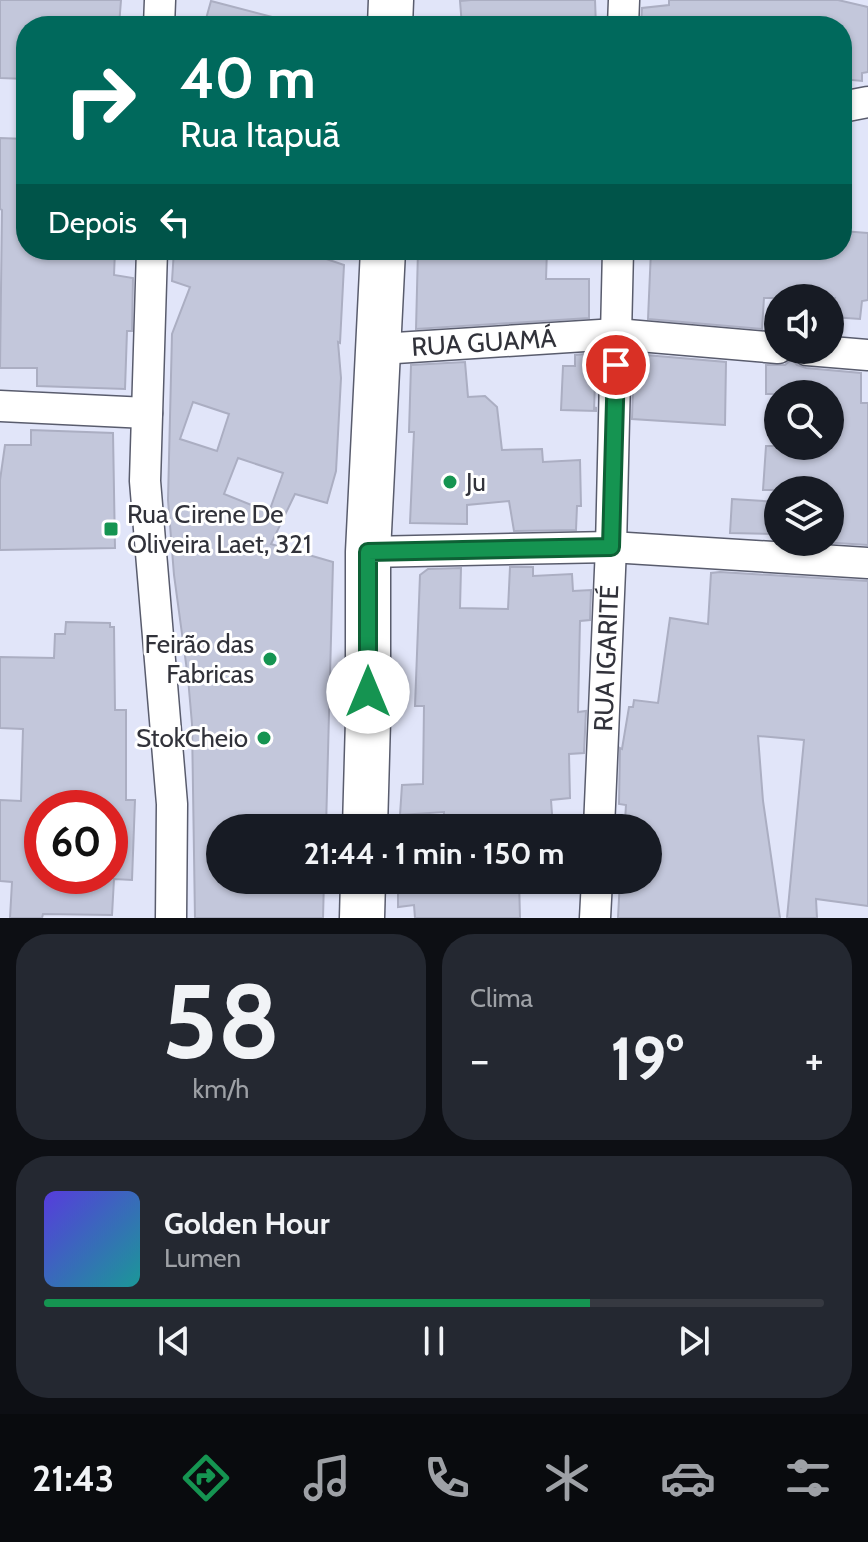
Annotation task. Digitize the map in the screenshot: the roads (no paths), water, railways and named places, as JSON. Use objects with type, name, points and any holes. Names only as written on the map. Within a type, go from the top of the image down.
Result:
[{"type":"main road","points":[[365,814],[368,552],[383,260]]},
{"type":"main road","points":[[362,918],[363,894]]},
{"type":"street","points":[[152,260],[145,481],[172,804],[171,918]]},
{"type":"street","name":"RUA IGARITÉ","points":[[600,814],[611,547],[618,260]]},
{"type":"street","name":"RUA GUAMÁ","points":[[380,349],[616,334],[764,347]]},
{"type":"street","points":[[844,353],[868,355]]},
{"type":"street","points":[[0,406],[147,413]]},
{"type":"street","points":[[368,552],[611,547],[868,563]]},
{"type":"street","points":[[595,918],[596,894]]},
{"type":"place","name":"Ju","points":[[450,482]]},
{"type":"place","name":"Rua Cirene De Oliveira Laet, 321","points":[[111,529]]},
{"type":"place","name":"Feirão das Fabricas","points":[[270,659]]},
{"type":"place","name":"StokCheio","points":[[264,738]]}]
